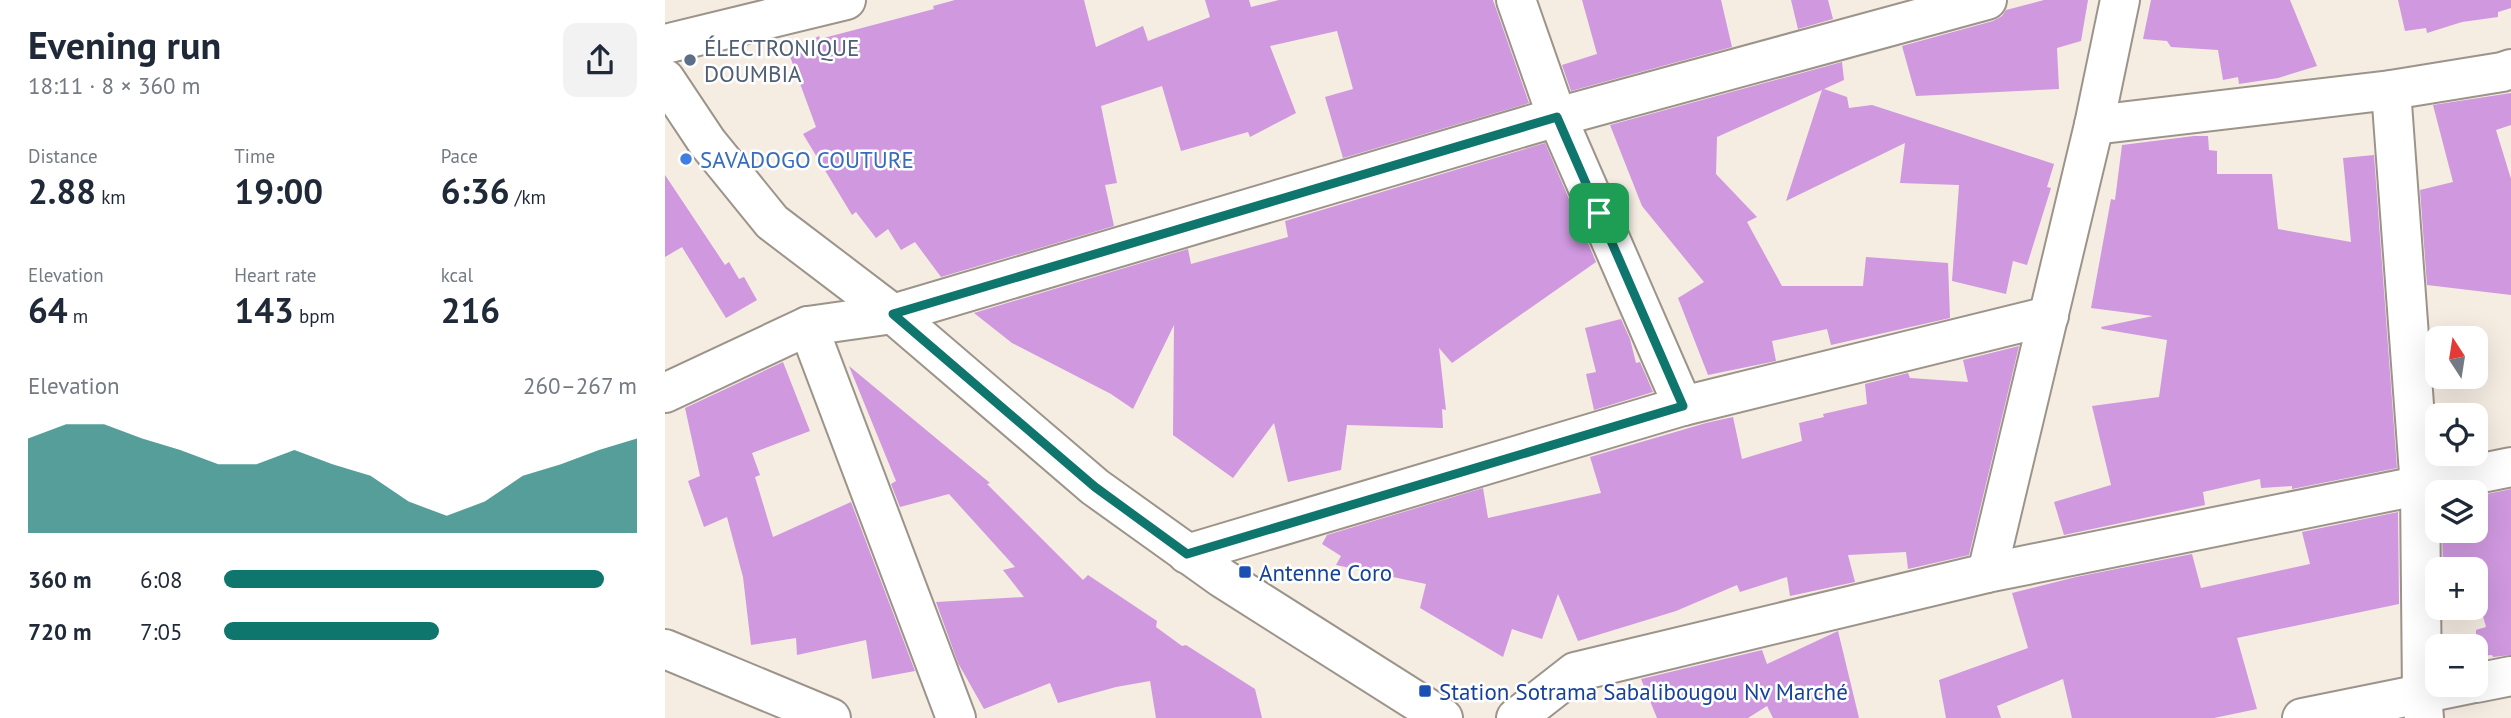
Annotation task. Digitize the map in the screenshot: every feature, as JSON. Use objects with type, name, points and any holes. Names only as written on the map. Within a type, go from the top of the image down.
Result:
[{"type":"street","points":[[665,44],[846,0]]},
{"type":"street","points":[[1515,0],[1557,117],[1683,406]]},
{"type":"street","points":[[665,393],[808,326],[893,314],[1557,117],[1987,0]]},
{"type":"street","points":[[1987,573],[2094,125],[2120,0]]},
{"type":"street","points":[[2094,125],[2391,90],[2511,69]]},
{"type":"street","points":[[665,79],[707,142],[772,222],[893,314],[1095,487],[1222,578],[1443,718]]},
{"type":"street","points":[[2391,90],[2420,486],[2423,706]]},
{"type":"street","points":[[1187,554],[1683,406],[2049,316]]},
{"type":"street","points":[[808,326],[956,718]]},
{"type":"street","points":[[1515,718],[1575,672],[1987,573],[2511,467]]},
{"type":"street","points":[[665,649],[831,718]]},
{"type":"street","points":[[2488,681],[2511,676]]},
{"type":"street","points":[[2302,718],[2423,706],[2442,697]]},
{"type":"building","points":[[955,0],[1084,0],[1096,47],[1143,26],[1148,41],[1210,17],[1205,0],[1249,0],[1251,7],[1279,0],[1493,0],[1529,103],[1343,158],[1325,97],[1353,89],[1337,31],[1270,46],[1296,113],[1250,137],[1248,132],[1181,151],[1162,86],[1101,106],[1117,183],[1105,185],[1114,226],[941,277],[915,242],[901,250],[888,229],[876,238],[856,212],[852,215],[803,134],[816,127],[788,51],[819,36],[820,39],[934,9],[933,6]]},
{"type":"building","points":[[1582,0],[1721,0],[1732,47],[1571,91],[1562,65],[1597,54]]},
{"type":"building","points":[[1791,0],[1828,0],[1833,19],[1798,29]]},
{"type":"building","points":[[2044,0],[2088,0],[2081,41],[2057,48],[2059,89],[1916,96],[1902,46],[1993,21],[2006,10]]},
{"type":"building","points":[[2151,0],[2290,0],[2317,66],[2278,78],[2239,84],[2238,77],[2223,80],[2218,50],[2171,47],[2167,41],[2143,39]]},
{"type":"building","points":[[2398,0],[2511,0],[2511,8],[2498,12],[2498,17],[2462,22],[2427,33],[2426,28],[2405,31]]},
{"type":"building","points":[[1842,62],[1844,80],[1824,89],[1847,97],[1849,108],[1872,105],[2054,164],[2047,187],[2051,188],[2027,265],[2013,261],[2006,294],[1952,281],[1959,185],[1900,183],[1905,143],[1786,201],[1822,90],[1717,137],[1716,174],[1757,217],[1747,222],[1782,286],[1863,286],[1866,257],[1948,263],[1950,318],[1831,345],[1827,329],[1772,341],[1776,361],[1708,375],[1678,298],[1704,282],[1642,206],[1610,125]]},
{"type":"building","points":[[2511,93],[2511,125],[2496,130],[2511,179],[2511,295],[2427,285],[2420,190],[2453,182],[2433,105]]},
{"type":"building","points":[[2208,136],[2209,150],[2217,151],[2217,174],[2272,174],[2278,229],[2351,242],[2343,158],[2374,155],[2397,468],[2292,489],[2292,486],[2261,488],[2260,479],[2203,492],[2205,505],[2064,535],[2054,502],[2111,485],[2092,406],[2159,397],[2167,340],[2101,327],[2153,316],[2091,308],[2111,199],[2115,200],[2122,145]]},
{"type":"building","points":[[1545,143],[1596,262],[1452,363],[1439,348],[1446,410],[1442,409],[1443,428],[1347,425],[1341,470],[1288,482],[1274,423],[1233,478],[1173,435],[1174,325],[1133,409],[1111,394],[1012,343],[974,313],[1188,249],[1191,264],[1288,237],[1285,221]]},
{"type":"building","points":[[665,175],[725,265],[729,262],[739,279],[744,277],[757,300],[726,318],[682,247],[665,257]]},
{"type":"building","points":[[1621,319],[1636,363],[1640,362],[1653,392],[1594,410],[1586,374],[1596,372],[1585,328]]},
{"type":"building","points":[[2019,346],[1969,555],[1908,569],[1906,552],[1848,555],[1855,582],[1790,596],[1787,577],[1740,592],[1737,585],[1676,611],[1578,641],[1558,594],[1542,639],[1512,629],[1503,657],[1420,608],[1426,584],[1336,565],[1341,556],[1322,544],[1327,535],[1483,488],[1488,518],[1601,493],[1590,457],[1733,417],[1742,459],[1802,441],[1799,423],[1824,417],[1823,414],[1867,404],[1865,384],[1908,373],[1910,378],[1968,382],[1963,360]]},
{"type":"building","points":[[783,362],[810,431],[752,453],[760,475],[755,477],[773,537],[851,502],[915,671],[872,679],[866,640],[797,655],[796,638],[751,645],[743,577],[727,517],[704,527],[688,481],[700,476],[685,408]]},
{"type":"building","points":[[849,366],[990,483],[987,484],[1083,580],[1088,575],[1157,621],[1156,627],[1182,646],[1186,645],[1255,689],[1262,718],[1156,718],[1150,681],[1058,703],[1050,683],[984,709],[958,663],[936,602],[1024,597],[1003,570],[1015,567],[949,494],[900,507],[891,484],[896,481]]},
{"type":"building","points":[[2511,489],[2511,655],[2493,657],[2488,655],[2488,634],[2476,634],[2476,630],[2486,627],[2484,620],[2488,620],[2488,557],[2443,557],[2442,543],[2488,543],[2488,494]]},
{"type":"building","points":[[2398,512],[2399,604],[2237,638],[2257,709],[2214,718],[2072,718],[2063,679],[1997,706],[2001,718],[1946,718],[1939,680],[2028,648],[2012,593],[2192,554],[2201,588],[2310,564],[2302,532]]},
{"type":"building","points":[[1838,631],[1859,718],[1773,718],[1767,706],[1748,718],[1657,718],[1641,679],[1762,650],[1767,664]]},
{"type":"place","name":"ÉLECTRONIQUE DOUMBIA","points":[[690,60]]},
{"type":"place","name":"SAVADOGO COUTURE","points":[[686,159]]},
{"type":"place","name":"Antenne Coro","points":[[1245,572]]},
{"type":"place","name":"Station Sotrama Sabalibougou Nv Marché","points":[[1425,691]]},
{"type":"route","points":[[1557,117],[1599,213],[1683,406],[1187,554],[1095,487],[893,314],[1557,117]]}]
